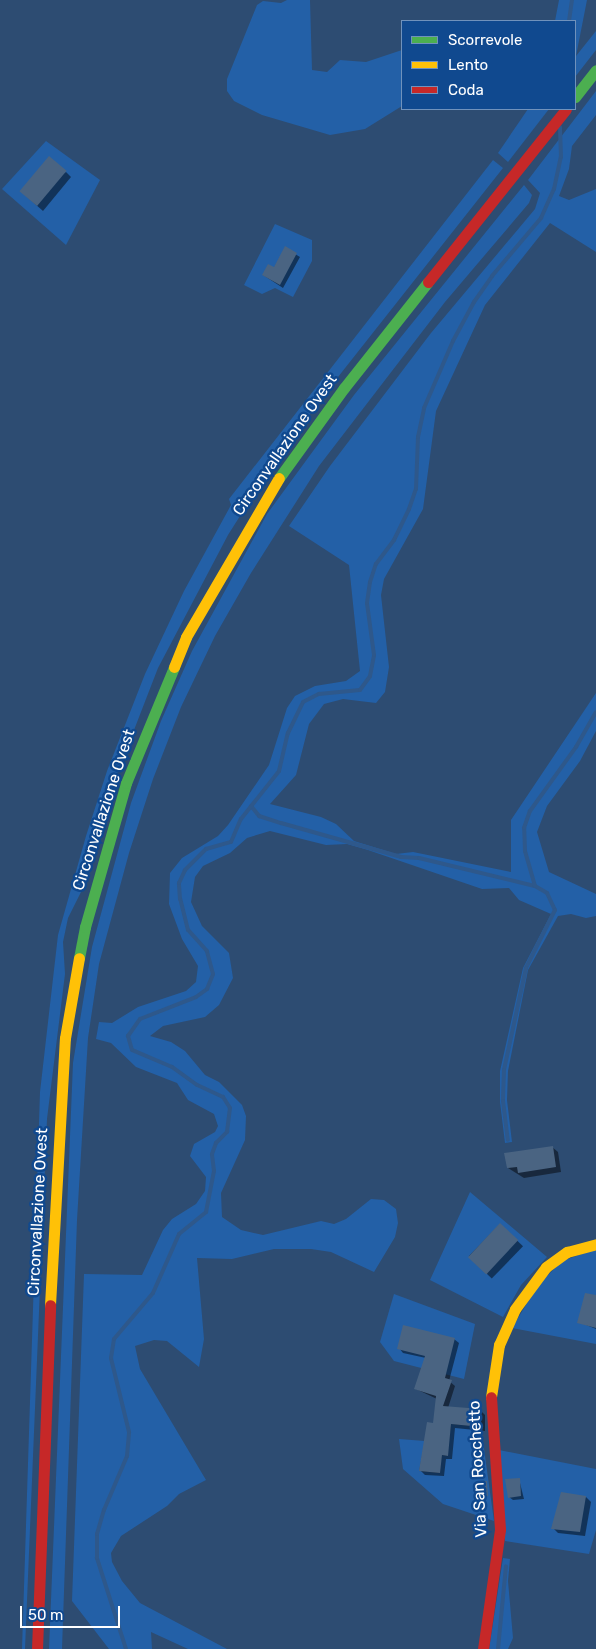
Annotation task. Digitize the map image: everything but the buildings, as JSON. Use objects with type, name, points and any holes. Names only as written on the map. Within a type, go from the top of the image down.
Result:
[{"type":"main road","points":[[576,96],[596,70]]},
{"type":"main road","name":"Circonvallazione Ovest","points":[[36,1649],[60,1085],[72,988],[105,850],[156,705],[216,582],[303,442],[565,110]]},
{"type":"main road","name":"Via San Rocchetto","points":[[483,1649],[500,1529],[490,1434],[490,1385],[497,1352],[515,1309],[540,1273],[566,1252],[596,1244]]},
{"type":"shaded area","points":[[287,0],[310,0],[312,70],[327,72],[340,60],[366,62],[401,50],[401,107],[365,129],[330,135],[262,115],[234,101],[227,91],[227,79],[257,5],[263,1],[281,3]]},
{"type":"shaded area","points":[[559,0],[587,0],[576,56],[576,20],[555,20]]},
{"type":"shaded area","points":[[596,31],[596,50],[576,76],[576,56]]},
{"type":"shaded area","points":[[596,91],[596,115],[572,146],[569,169],[559,196],[569,200],[596,189],[596,252],[550,223],[485,305],[436,411],[423,509],[384,579],[381,595],[389,667],[385,692],[376,703],[343,699],[324,704],[309,724],[296,775],[270,804],[321,817],[336,824],[354,841],[396,854],[413,852],[511,872],[511,820],[596,693],[596,731],[580,761],[547,806],[537,832],[549,872],[596,894],[596,916],[586,918],[571,914],[558,916],[528,970],[508,1071],[507,1100],[512,1142],[505,1143],[500,1102],[500,1071],[523,968],[551,914],[519,900],[509,888],[482,889],[347,844],[326,845],[270,831],[247,838],[230,853],[203,866],[195,877],[191,902],[202,926],[229,953],[233,978],[219,1005],[205,1017],[163,1026],[150,1036],[171,1042],[185,1051],[205,1075],[219,1082],[242,1105],[246,1116],[245,1140],[221,1193],[222,1217],[241,1230],[263,1235],[321,1221],[334,1224],[346,1219],[371,1199],[384,1200],[396,1209],[398,1223],[395,1237],[374,1272],[331,1252],[311,1249],[274,1249],[232,1259],[197,1258],[204,1339],[199,1367],[167,1341],[154,1340],[135,1346],[140,1369],[206,1480],[179,1494],[167,1506],[121,1536],[111,1553],[112,1562],[122,1581],[140,1603],[227,1649],[188,1649],[151,1632],[152,1649],[109,1649],[72,1601],[84,1274],[142,1275],[163,1230],[172,1219],[196,1204],[205,1191],[206,1177],[190,1156],[194,1144],[215,1132],[218,1126],[214,1114],[188,1100],[177,1083],[136,1067],[111,1043],[96,1039],[99,1022],[112,1023],[138,1007],[186,991],[196,982],[198,966],[182,939],[169,904],[170,873],[182,858],[218,836],[228,825],[269,765],[287,708],[295,696],[315,686],[346,681],[360,671],[349,565],[289,526],[330,466],[431,333],[535,209],[540,193],[528,180]]},
{"type":"shaded area","points":[[527,110],[548,110],[508,162],[498,153]]},
{"type":"shaded area","points":[[46,141],[100,180],[66,245],[2,189]]},
{"type":"shaded area","points":[[493,160],[503,168],[323,396],[266,475],[228,535],[158,668],[117,774],[82,890],[68,918],[63,942],[65,974],[47,1119],[25,1649],[22,1649],[40,1092],[58,935],[86,836],[107,771],[145,674],[184,591],[231,505],[229,499]]},
{"type":"shaded area","points":[[524,185],[532,195],[529,203],[445,302],[319,466],[251,573],[215,636],[181,707],[153,779],[129,853],[99,964],[88,1038],[77,1220],[62,1649],[49,1649],[73,1063],[92,947],[131,803],[161,721],[192,651],[267,514],[354,395]]},
{"type":"shaded area","points":[[275,224],[312,240],[312,261],[293,297],[275,288],[262,294],[244,285]]},
{"type":"shaded area","points":[[470,1192],[547,1257],[521,1285],[503,1317],[430,1280]]},
{"type":"shaded area","points":[[596,1249],[596,1344],[512,1328],[538,1285],[562,1261]]},
{"type":"shaded area","points":[[394,1294],[475,1324],[464,1379],[394,1361],[380,1342]]},
{"type":"shaded area","points":[[451,1424],[481,1427],[494,1521],[443,1504],[403,1469],[399,1439],[425,1441],[419,1471],[439,1473],[442,1455],[447,1456]]},
{"type":"shaded area","points":[[499,1450],[596,1469],[596,1530],[589,1554],[505,1541]]},
{"type":"shaded area","points":[[503,1558],[510,1559],[508,1581],[513,1638],[508,1649],[489,1649]]},
{"type":"waterway","points":[[569,20],[572,0]]},
{"type":"waterway","points":[[126,1649],[97,1558],[97,1534],[104,1510],[127,1456],[129,1432],[111,1358],[114,1339],[153,1293],[179,1234],[206,1212],[214,1171],[212,1154],[216,1143],[227,1132],[230,1108],[223,1097],[197,1085],[172,1067],[132,1050],[128,1036],[140,1019],[196,997],[207,989],[213,974],[207,951],[188,930],[180,899],[179,883],[185,870],[206,849],[231,842],[241,819],[279,771],[288,733],[303,702],[319,694],[360,690],[370,676],[374,655],[367,603],[370,582],[376,564],[394,540],[416,489],[418,437],[424,408],[453,341],[474,302],[492,276],[541,218],[554,189],[561,157],[560,127]]},
{"type":"waterway","points":[[535,886],[525,851],[524,828],[530,811],[576,747],[596,712]]},
{"type":"waterway","points":[[251,806],[259,816],[281,823],[401,857],[419,858],[535,886],[547,893],[555,910],[526,968],[504,1070],[503,1101],[508,1140]]},
{"type":"waterway","points":[[498,1649],[506,1566]]},
{"type":"traffic: fast","points":[[576,96],[596,70]]},
{"type":"traffic: fast","points":[[279,478],[344,388],[428,282]]},
{"type":"traffic: fast","points":[[79,958],[85,927],[126,783],[174,667]]},
{"type":"traffic: slow","points":[[174,667],[186,637],[279,478]]},
{"type":"traffic: slow","points":[[50,1305],[65,1038],[79,958]]},
{"type":"traffic: slow","points":[[491,1397],[499,1345],[515,1309],[546,1267],[567,1252],[596,1244]]},
{"type":"traffic: jam","points":[[428,282],[565,110]]},
{"type":"traffic: jam","points":[[37,1649],[50,1305]]},
{"type":"traffic: jam","points":[[483,1649],[500,1529],[491,1397]]}]
